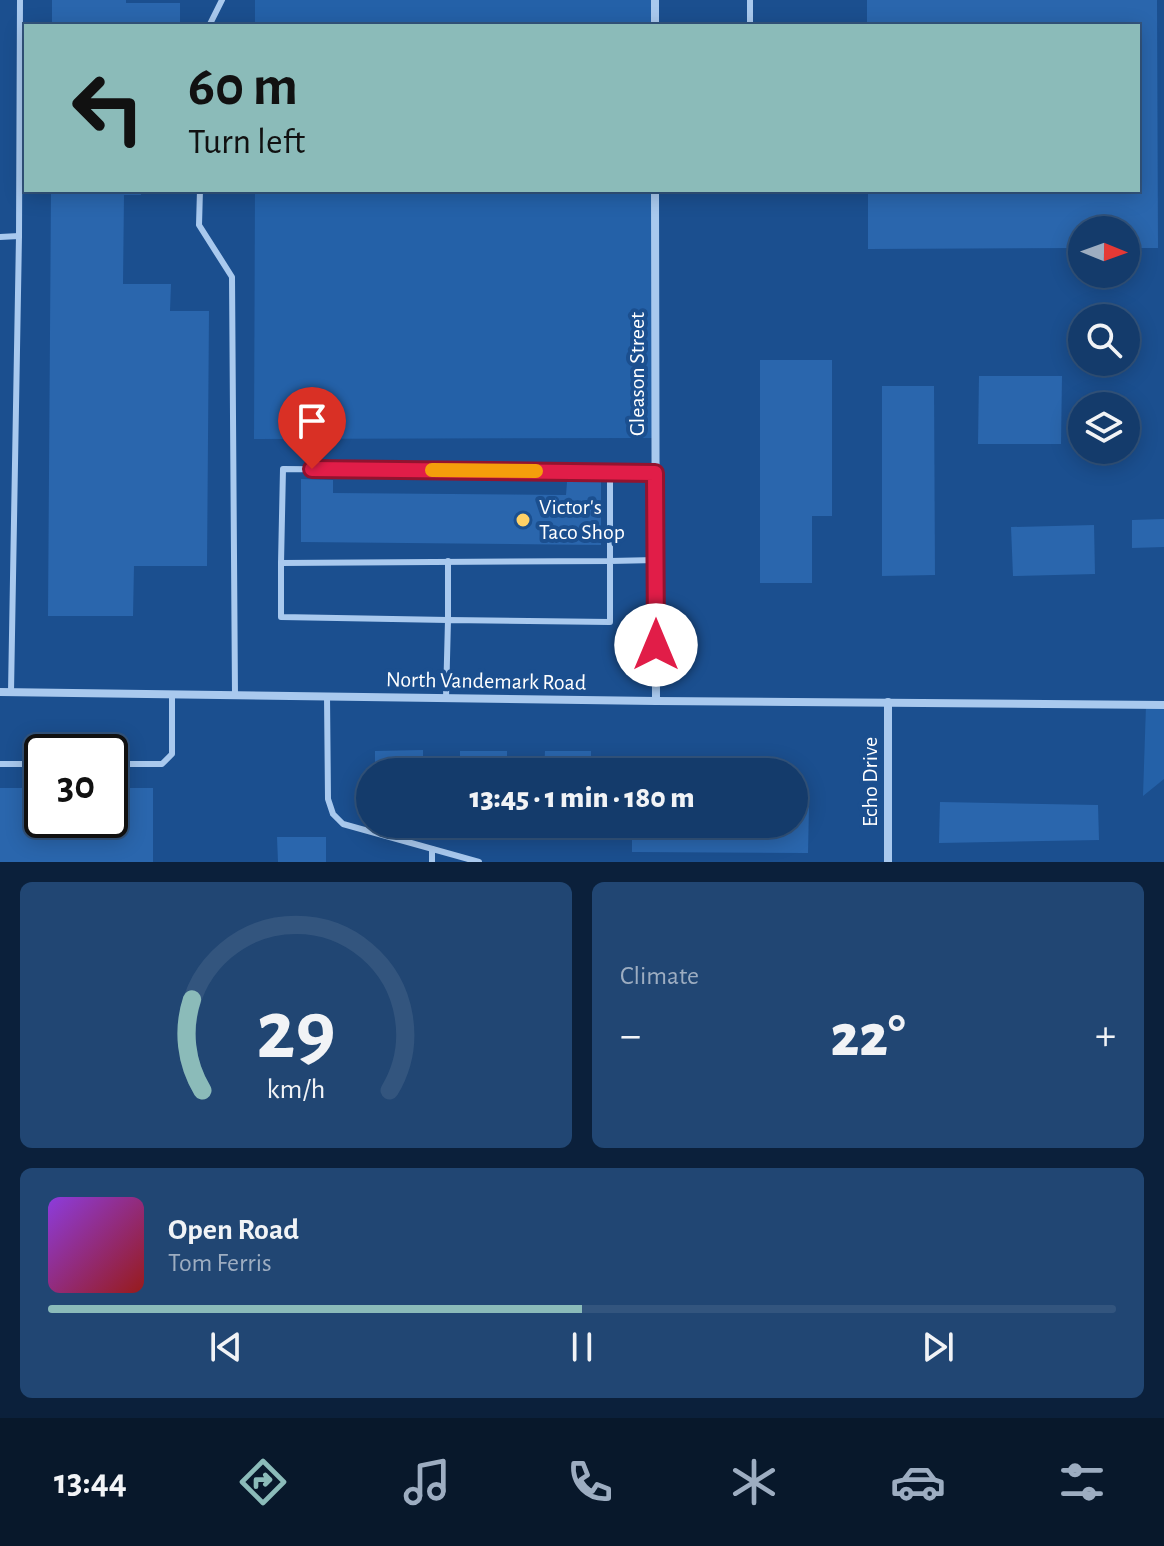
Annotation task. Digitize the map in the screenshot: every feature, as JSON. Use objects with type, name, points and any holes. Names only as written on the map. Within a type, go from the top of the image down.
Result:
[{"type":"street","points":[[655,0],[655,24]]},
{"type":"street","name":"Gleason Street","points":[[655,192],[656,701]]},
{"type":"street","name":"North Vandemark Road","points":[[0,692],[1164,705]]},
{"type":"street","name":"Echo Drive","points":[[888,702],[888,862]]},
{"type":"lane","points":[[11,692],[20,0]]},
{"type":"lane","points":[[210,24],[222,0]]},
{"type":"lane","points":[[750,0],[750,24]]},
{"type":"lane","points":[[200,192],[199,225],[232,277],[235,695]]},
{"type":"lane","points":[[0,237],[19,236]]},
{"type":"lane","points":[[610,472],[610,622],[281,617],[283,469],[610,472],[655,473]]},
{"type":"lane","points":[[281,563],[656,560]]},
{"type":"lane","points":[[446,698],[448,561]]},
{"type":"lane","points":[[128,764],[162,764],[172,754],[172,694]]},
{"type":"lane","points":[[327,696],[328,799],[333,814],[343,824],[479,862]]},
{"type":"lane","points":[[0,764],[24,764]]},
{"type":"lane","points":[[432,849],[432,862]]},
{"type":"shaded area","points":[[255,0],[655,0],[655,24],[255,24]]},
{"type":"shaded area","points":[[255,192],[655,192],[655,438],[254,439]]},
{"type":"shaded area","points":[[1146,705],[1164,705],[1164,779],[1143,796]]},
{"type":"building","points":[[52,0],[180,3],[180,24],[52,24]]},
{"type":"building","points":[[867,0],[1157,0],[1158,248],[1140,248],[1140,216],[1068,216],[1068,248],[868,249],[868,192],[1140,192],[1140,24],[867,24]]},
{"type":"building","points":[[51,192],[141,192],[141,195],[124,195],[123,284],[171,284],[170,311],[209,311],[207,566],[134,566],[133,616],[48,616]]},
{"type":"building","points":[[760,360],[832,360],[832,516],[812,516],[812,583],[760,583]]},
{"type":"building","points":[[979,376],[1062,376],[1061,444],[978,444]]},
{"type":"building","points":[[882,386],[934,386],[935,575],[882,576]]},
{"type":"building","points":[[301,479],[333,480],[333,493],[566,495],[567,482],[601,482],[601,545],[301,542]]},
{"type":"building","points":[[1164,519],[1164,547],[1132,548],[1132,520]]},
{"type":"building","points":[[1094,525],[1095,574],[1013,576],[1011,527]]},
{"type":"building","points":[[423,750],[423,758],[375,758],[375,751]]},
{"type":"building","points":[[460,751],[507,751],[507,758],[460,758]]},
{"type":"building","points":[[545,751],[591,751],[591,758],[545,758]]},
{"type":"building","points":[[0,788],[24,788],[24,838],[128,838],[128,788],[153,788],[153,862],[0,862]]},
{"type":"building","points":[[940,802],[1098,805],[1099,840],[939,843]]},
{"type":"building","points":[[809,806],[808,853],[632,852],[632,838],[808,838]]},
{"type":"building","points":[[277,837],[326,837],[326,862],[278,862]]},
{"type":"slow traffic","points":[[432,470],[536,471]]},
{"type":"place","name":"Victor's Taco Shop","points":[[523,520]]},
{"type":"route","points":[[312,469],[655,473],[656,645]]}]
